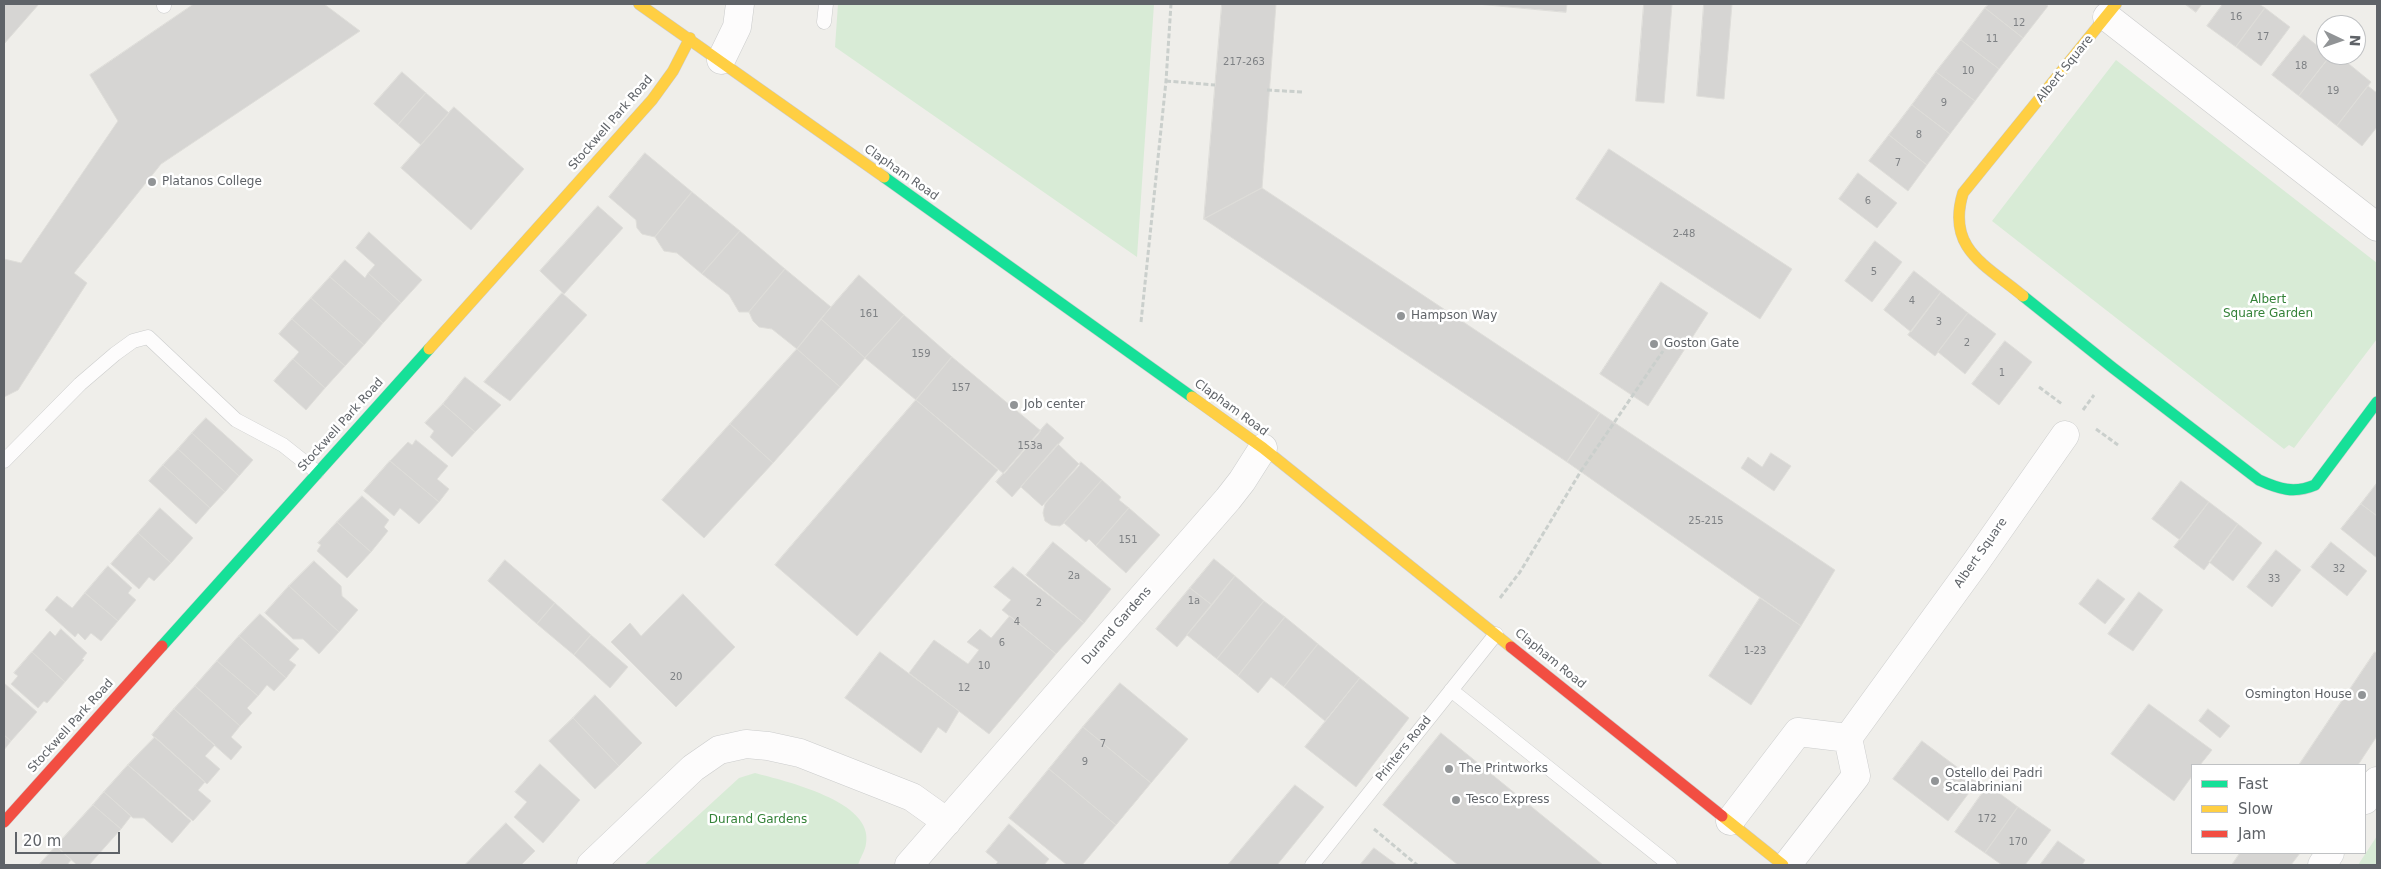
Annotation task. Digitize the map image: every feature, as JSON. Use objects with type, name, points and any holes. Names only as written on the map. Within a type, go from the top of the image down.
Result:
[{"type":"main road","name":"Clapham Road","points":[[639,4],[721,60],[789,111],[1137,357],[1262,448],[1730,820],[1783,865]]},
{"type":"main road","name":"Albert Square","points":[[2112,10],[1964,193],[1957,212],[1960,238],[1963,244],[1974,256],[2114,368],[2259,480],[2290,492],[2303,491],[2315,485],[2377,402]]},
{"type":"main road","name":"Stockwell Park Road","points":[[4,822],[652,100],[673,71],[690,38]]},
{"type":"street","points":[[721,60],[737,27],[740,4]]},
{"type":"street","name":"Albert Square","points":[[2112,10],[2377,227]]},
{"type":"street","name":"Albert Square","points":[[1848,738],[2067,422]]},
{"type":"street","name":"Durand Gardens","points":[[908,865],[948,822],[1228,499],[1242,481],[1262,448]]},
{"type":"street","points":[[1730,820],[1798,732],[1848,738],[1856,776],[1788,865]]},
{"type":"street","points":[[591,865],[693,768],[720,750],[746,744],[768,746],[800,753],[912,797],[948,822]]},
{"type":"street","points":[[2366,798],[2377,781]]},
{"type":"street","points":[[2322,865],[2329,854]]},
{"type":"lane","points":[[824,22],[826,4]]},
{"type":"lane","points":[[4,461],[80,384],[115,354],[133,342],[148,338],[236,420],[283,445],[317,472]]},
{"type":"lane","name":"Printers Road","points":[[1312,865],[1496,634]]},
{"type":"lane","points":[[1451,690],[1670,865]]},
{"type":"path","points":[[1137,357],[1166,81],[1171,4]]},
{"type":"path","points":[[1166,81],[1215,85]]},
{"type":"path","points":[[1267,90],[1302,92]]},
{"type":"path","points":[[1482,622],[1520,572],[1581,471],[1663,352]]},
{"type":"path","points":[[2039,386],[2067,422],[2114,368]]},
{"type":"path","points":[[2092,426],[2118,446]]},
{"type":"path","points":[[1355,812],[1417,865]]},
{"type":"green space","points":[[838,4],[1154,4],[1137,257],[835,47]]},
{"type":"green space","name":"Albert Square Garden","points":[[2116,60],[2377,263],[2377,339],[2294,448],[2289,445],[2284,449],[1992,221]]},
{"type":"green space","name":"Durand Gardens","points":[[755,773],[786,781],[825,795],[857,816],[865,829],[866,844],[858,865],[644,865],[739,778]]},
{"type":"green space","points":[[2377,836],[2377,865],[2358,865]]},
{"type":"building","points":[[4,4],[39,4],[4,44]]},
{"type":"building","points":[[194,4],[324,4],[360,31],[161,164],[74,273],[87,283],[18,390],[4,397],[4,259],[21,263],[118,121],[90,75]]},
{"type":"building","points":[[1222,4],[1276,4],[1262,188],[1204,219]]},
{"type":"building","points":[[1477,4],[1567,4],[1566,12]]},
{"type":"building","points":[[1644,4],[1672,4],[1664,103],[1636,101]]},
{"type":"building","points":[[1704,4],[1732,4],[1724,99],[1697,96]]},
{"type":"building","points":[[1989,4],[2045,4],[2048,6],[2023,38],[1985,8]]},
{"type":"building","points":[[2185,4],[2202,4],[2196,12]]},
{"type":"building","points":[[2223,4],[2259,4],[2265,8],[2236,47],[2207,26]]},
{"type":"building","points":[[1985,8],[2023,38],[1999,69],[1961,40]]},
{"type":"building","points":[[2265,8],[2290,27],[2261,66],[2236,47]]},
{"type":"building","points":[[2304,35],[2316,45],[2316,65],[2323,65],[2299,96],[2272,75]]},
{"type":"building","points":[[1961,40],[1999,69],[1975,101],[1936,72]]},
{"type":"building","points":[[2323,65],[2350,65],[2371,82],[2337,126],[2299,96]]},
{"type":"building","points":[[402,72],[426,93],[398,125],[374,104]]},
{"type":"building","points":[[1936,72],[1975,101],[1950,134],[1912,105]]},
{"type":"building","points":[[2368,86],[2377,93],[2377,127],[2362,146],[2337,126]]},
{"type":"building","points":[[426,93],[449,113],[421,145],[398,125]]},
{"type":"building","points":[[1912,105],[1950,134],[1927,165],[1889,135]]},
{"type":"building","points":[[454,107],[524,169],[471,230],[401,168]]},
{"type":"building","points":[[1889,135],[1927,165],[1908,191],[1869,161]]},
{"type":"building","points":[[1609,149],[1792,269],[1760,319],[1576,199]]},
{"type":"building","points":[[645,153],[692,192],[655,237],[642,234],[637,228],[636,220],[609,197]]},
{"type":"building","points":[[1858,173],[1897,203],[1877,228],[1839,199]]},
{"type":"building","name":"Hampson Way","points":[[1262,188],[1600,413],[1567,462],[1204,219]]},
{"type":"building","points":[[692,192],[740,231],[702,274],[677,253],[664,251],[655,237]]},
{"type":"building","points":[[598,206],[623,228],[564,294],[540,271]]},
{"type":"building","points":[[740,231],[785,269],[749,312],[739,312],[729,295],[702,274]]},
{"type":"building","points":[[369,232],[422,280],[401,303],[368,273],[375,265],[356,248]]},
{"type":"building","points":[[1875,241],[1902,262],[1872,302],[1845,281]]},
{"type":"building","points":[[345,260],[365,278],[368,273],[401,303],[383,323],[330,277]]},
{"type":"building","points":[[785,269],[831,307],[797,349],[772,329],[759,327],[753,321],[749,312]]},
{"type":"building","points":[[1914,271],[1941,292],[1911,332],[1884,310]]},
{"type":"building","points":[[859,275],[904,315],[865,358],[821,319]]},
{"type":"building","points":[[330,277],[383,323],[364,345],[311,298]]},
{"type":"building","name":"Goston Gate","points":[[1661,282],[1708,313],[1648,406],[1600,374]]},
{"type":"building","points":[[1941,292],[1968,313],[1935,356],[1908,335]]},
{"type":"building","points":[[562,293],[587,315],[510,401],[484,382]]},
{"type":"building","points":[[311,298],[364,345],[345,366],[292,319]]},
{"type":"building","points":[[1968,313],[1996,334],[1965,374],[1938,352]]},
{"type":"building","points":[[904,315],[952,357],[916,400],[865,358]]},
{"type":"building","points":[[292,319],[345,366],[325,388],[293,359],[299,352],[279,334]]},
{"type":"building","points":[[821,319],[865,358],[840,387],[797,349]]},
{"type":"building","points":[[2005,341],[2032,362],[1999,405],[1972,384]]},
{"type":"building","points":[[797,349],[840,387],[773,463],[730,424]]},
{"type":"building","points":[[952,357],[1041,431],[1004,474],[916,400]]},
{"type":"building","points":[[293,359],[325,388],[306,410],[274,381]]},
{"type":"building","points":[[465,377],[501,405],[475,432],[443,404]]},
{"type":"building","points":[[916,400],[998,470],[857,636],[775,565]]},
{"type":"building","points":[[443,404],[475,432],[452,457],[430,437],[434,431],[425,423]]},
{"type":"building","points":[[1600,413],[1835,570],[1801,626],[1567,462]]},
{"type":"building","points":[[206,418],[253,460],[239,476],[192,433]]},
{"type":"building","points":[[1047,423],[1064,438],[1012,497],[996,482]]},
{"type":"building","points":[[730,424],[773,463],[704,538],[662,500]]},
{"type":"building","points":[[192,433],[239,476],[225,492],[178,449]]},
{"type":"building","points":[[416,440],[448,466],[437,479],[449,489],[439,502],[390,461],[408,442],[412,445]]},
{"type":"building","points":[[1058,444],[1080,465],[1042,506],[1021,487]]},
{"type":"building","points":[[178,449],[225,492],[210,508],[163,465]]},
{"type":"building","points":[[1771,453],[1791,466],[1774,491],[1741,468],[1748,457],[1762,467]]},
{"type":"building","points":[[390,461],[439,502],[419,524],[400,508],[394,516],[364,491]]},
{"type":"building","points":[[1081,462],[1102,480],[1064,523],[1060,526],[1051,525],[1045,521],[1043,513],[1045,504]]},
{"type":"building","points":[[163,465],[210,508],[196,524],[149,481]]},
{"type":"building","points":[[1102,480],[1121,497],[1119,500],[1129,508],[1096,546],[1089,539],[1086,542],[1064,523]]},
{"type":"building","points":[[2181,481],[2209,502],[2180,540],[2152,519]]},
{"type":"building","points":[[2377,483],[2377,516],[2361,504]]},
{"type":"building","points":[[362,496],[389,520],[384,527],[388,531],[371,552],[337,522]]},
{"type":"building","points":[[2209,502],[2238,524],[2204,570],[2174,547]]},
{"type":"building","points":[[2361,504],[2377,516],[2377,558],[2341,529]]},
{"type":"building","points":[[160,508],[193,538],[171,563],[138,533]]},
{"type":"building","points":[[1129,508],[1160,535],[1126,573],[1096,546]]},
{"type":"building","points":[[337,522],[371,552],[347,578],[317,551],[321,545],[318,543]]},
{"type":"building","points":[[2238,524],[2262,543],[2233,581],[2209,562]]},
{"type":"building","points":[[138,533],[171,563],[154,581],[149,577],[139,589],[111,564]]},
{"type":"building","points":[[1053,542],[1111,589],[1084,623],[1026,575]]},
{"type":"building","points":[[2331,542],[2367,571],[2347,596],[2311,567]]},
{"type":"building","points":[[2276,550],[2301,570],[2272,607],[2247,587]]},
{"type":"building","points":[[1214,559],[1235,576],[1212,605],[1190,588]]},
{"type":"building","points":[[505,560],[555,603],[537,624],[488,581]]},
{"type":"building","points":[[314,561],[341,586],[342,596],[358,610],[339,632],[289,586]]},
{"type":"building","points":[[108,566],[132,588],[128,593],[136,600],[118,621],[85,593]]},
{"type":"building","points":[[1013,567],[1084,623],[1056,654],[1002,610],[1011,600],[994,587]]},
{"type":"building","points":[[1235,576],[1264,601],[1217,659],[1187,635]]},
{"type":"building","points":[[2098,579],[2125,599],[2105,624],[2079,604]]},
{"type":"building","points":[[289,586],[339,632],[319,654],[303,639],[293,639],[265,613]]},
{"type":"building","points":[[1190,588],[1212,605],[1177,647],[1156,629]]},
{"type":"building","points":[[2139,592],[2163,610],[2133,651],[2108,634]]},
{"type":"building","points":[[85,593],[118,621],[101,641],[91,633],[85,640],[78,633],[75,637],[45,610],[57,596],[72,608]]},
{"type":"building","points":[[683,594],[735,647],[676,707],[611,642],[630,623],[641,636]]},
{"type":"building","points":[[1760,598],[1801,626],[1751,705],[1709,676]]},
{"type":"building","points":[[1264,601],[1285,617],[1238,676],[1217,659]]},
{"type":"building","points":[[555,603],[591,635],[574,655],[537,624]]},
{"type":"building","points":[[260,614],[299,649],[289,660],[296,665],[286,678],[239,636]]},
{"type":"building","points":[[1010,616],[1056,654],[989,734],[909,673],[934,640],[968,664],[979,650],[967,642],[980,629],[991,638]]},
{"type":"building","points":[[1285,617],[1318,644],[1284,687],[1271,677],[1258,693],[1238,676]]},
{"type":"building","points":[[61,629],[87,653],[82,659],[84,660],[65,682],[32,652],[50,631],[55,636]]},
{"type":"building","points":[[591,635],[628,667],[610,688],[574,655]]},
{"type":"building","points":[[239,636],[286,678],[274,691],[267,685],[258,696],[217,661]]},
{"type":"building","points":[[1318,644],[1360,678],[1325,721],[1284,687]]},
{"type":"building","points":[[32,652],[65,682],[47,703],[44,701],[38,708],[11,684],[18,676],[14,673]]},
{"type":"building","points":[[880,652],[959,711],[946,733],[938,727],[921,753],[845,698]]},
{"type":"building","name":"Osmington House","points":[[2375,652],[2377,653],[2377,736],[2359,764],[2300,764]]},
{"type":"building","points":[[217,661],[258,696],[247,708],[252,713],[240,726],[195,686]]},
{"type":"building","points":[[1360,678],[1409,718],[1356,787],[1305,747]]},
{"type":"building","points":[[4,683],[37,712],[11,741],[4,735]]},
{"type":"building","points":[[1120,683],[1188,739],[1151,783],[1083,727]]},
{"type":"building","points":[[195,686],[240,726],[231,737],[242,747],[231,760],[174,709]]},
{"type":"building","points":[[595,695],[642,743],[619,766],[573,718]]},
{"type":"building","points":[[2149,704],[2212,750],[2201,764],[2191,764],[2191,777],[2174,801],[2111,754]]},
{"type":"building","points":[[174,709],[215,745],[205,756],[220,769],[207,784],[152,735]]},
{"type":"building","points":[[2208,709],[2230,726],[2220,738],[2199,721]]},
{"type":"building","points":[[573,718],[619,766],[595,789],[549,741]]},
{"type":"building","points":[[1083,727],[1151,783],[1116,825],[1049,769]]},
{"type":"building","name":"The Printworks","points":[[1441,733],[1603,865],[1458,865],[1383,805]]},
{"type":"building","points":[[4,735],[11,741],[4,750]]},
{"type":"building","points":[[155,737],[205,782],[198,790],[211,801],[193,821],[128,765]]},
{"type":"building","name":"Ostello dei Padri Scalabriniani","points":[[1922,741],[1977,782],[1948,821],[1893,779]]},
{"type":"building","points":[[540,764],[580,800],[543,843],[514,817],[527,802],[515,792]]},
{"type":"building","points":[[128,765],[191,821],[172,843],[144,818],[133,818],[104,792]]},
{"type":"building","points":[[1049,769],[1116,825],[1082,865],[1067,865],[1009,818]]},
{"type":"building","points":[[1295,785],[1324,807],[1277,865],[1228,865]]},
{"type":"building","points":[[1988,785],[2018,807],[1985,853],[1955,832]]},
{"type":"building","points":[[104,792],[131,816],[121,829],[93,805]]},
{"type":"building","points":[[93,805],[121,829],[89,865],[77,865],[56,846]]},
{"type":"building","points":[[2018,807],[2051,830],[2025,865],[2002,865],[1985,853]]},
{"type":"building","points":[[506,823],[535,851],[521,865],[465,865]]},
{"type":"building","points":[[1009,824],[1049,859],[1044,865],[995,865],[998,862],[986,852]]},
{"type":"building","points":[[2058,841],[2085,860],[2082,865],[2040,865]]},
{"type":"building","points":[[56,846],[71,860],[67,865],[39,865]]},
{"type":"building","points":[[1374,848],[1397,865],[1360,865]]},
{"type":"building","points":[[2239,854],[2299,854],[2291,865],[2232,865]]},
{"type":"traffic: fast","points":[[884,177],[1192,397]]},
{"type":"traffic: fast","points":[[2023,296],[2259,480],[2273,486],[2293,490],[2315,485],[2377,402]]},
{"type":"traffic: fast","points":[[162,646],[429,349]]},
{"type":"traffic: slow","points":[[639,4],[884,177]]},
{"type":"traffic: slow","points":[[2023,296],[1983,265],[1965,242],[1960,228],[1959,212],[1963,193],[2116,4]]},
{"type":"traffic: slow","points":[[429,349],[652,100],[673,71],[690,38]]},
{"type":"traffic: slow","points":[[1192,397],[1263,448],[1511,647]]},
{"type":"traffic: slow","points":[[1722,816],[1783,865]]},
{"type":"traffic: jam","points":[[4,822],[162,646]]},
{"type":"traffic: jam","points":[[1511,647],[1722,816]]},
{"type":"place","name":"Platanos College","points":[[152,182]]},
{"type":"place","name":"Hampson Way","points":[[1401,316]]},
{"type":"place","name":"Goston Gate","points":[[1654,344]]},
{"type":"place","name":"Job center","points":[[1014,405]]},
{"type":"place","name":"Osmington House","points":[[2362,695]]},
{"type":"place","name":"The Printworks","points":[[1449,769]]},
{"type":"place","name":"Ostello dei Padri Scalabriniani","points":[[1935,781]]},
{"type":"place","name":"Tesco Express","points":[[1456,800]]}]
